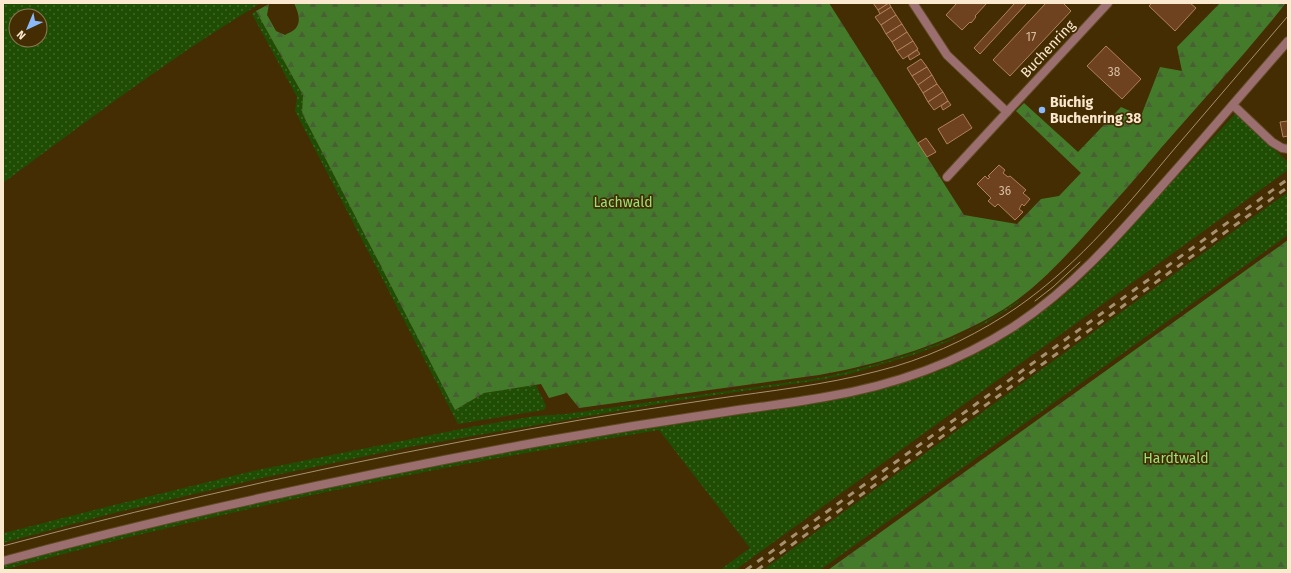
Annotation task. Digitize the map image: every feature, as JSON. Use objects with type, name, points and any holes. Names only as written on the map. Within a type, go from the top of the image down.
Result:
[{"type":"street","points":[[913,3],[947,55],[1007,112]]},
{"type":"street","name":"Buchenring","points":[[947,177],[1108,3]]},
{"type":"street","points":[[3,561],[115,531],[261,497],[413,466],[635,425],[827,397],[883,384],[920,372],[974,350],[995,338],[1034,312],[1086,268],[1113,241],[1288,41]]},
{"type":"street","points":[[1233,105],[1272,142],[1288,150]]},
{"type":"green space","points":[[3,3],[261,3],[162,67],[3,183]]},
{"type":"green space","name":"Lachwald","points":[[294,3],[829,3],[964,215],[1017,224],[1041,199],[1059,196],[1081,173],[1016,111],[1024,103],[1078,152],[1121,107],[1141,116],[1160,67],[1182,71],[1177,47],[1220,3],[1286,3],[1136,178],[1061,260],[1016,301],[983,321],[961,332],[914,351],[891,358],[867,365],[819,375],[579,408],[567,393],[549,398],[541,384],[484,393],[455,410],[302,113],[303,95],[256,11],[269,4],[267,15],[276,31],[285,35],[294,30],[299,22]]},
{"type":"green space","points":[[256,11],[303,95],[302,113],[455,410],[484,393],[536,385],[546,406],[544,410],[458,424],[295,111],[297,97],[252,14]]},
{"type":"green space","points":[[1236,113],[1288,162],[1288,170],[735,570],[720,570],[750,548],[659,430],[494,459],[330,491],[166,528],[3,570],[3,566],[80,543],[262,501],[537,445],[825,402],[896,385],[930,374],[990,347],[1026,324],[1074,287]]},
{"type":"green space","points":[[1288,192],[1288,235],[820,570],[763,570]]},
{"type":"green space","name":"Hardtwald","points":[[1288,240],[1288,570],[828,570]]},
{"type":"green space","points":[[1018,301],[1019,302],[986,323],[947,342],[913,355],[849,374],[820,380],[681,400],[409,447],[257,479],[110,514],[3,543],[3,533],[253,471],[471,427],[535,416],[566,414],[819,378],[847,372],[902,356],[959,336]]},
{"type":"building","points":[[873,3],[889,3],[878,10]]},
{"type":"building","points":[[889,3],[891,7],[880,14],[878,10]]},
{"type":"building","points":[[957,3],[987,3],[975,16],[976,17],[971,23],[970,22],[962,30],[946,15]]},
{"type":"building","points":[[1015,3],[1027,3],[980,54],[974,48]]},
{"type":"building","points":[[1046,3],[1063,3],[1071,11],[1010,76],[993,60]]},
{"type":"building","points":[[1152,3],[1190,3],[1196,8],[1175,31],[1149,6]]},
{"type":"building","points":[[891,7],[896,15],[881,25],[875,17]]},
{"type":"building","points":[[896,15],[902,24],[886,34],[881,25]]},
{"type":"building","points":[[902,24],[907,32],[892,42],[886,34]]},
{"type":"building","points":[[907,32],[913,41],[897,51],[892,42]]},
{"type":"building","points":[[913,41],[918,49],[903,59],[897,51]]},
{"type":"building","points":[[1106,46],[1141,79],[1122,99],[1087,66]]},
{"type":"building","points":[[917,50],[920,54],[910,60],[908,56]]},
{"type":"building","points":[[921,59],[927,67],[912,76],[907,68]]},
{"type":"building","points":[[927,67],[932,75],[918,85],[912,76]]},
{"type":"building","points":[[932,75],[937,84],[923,93],[918,85]]},
{"type":"building","points":[[937,84],[943,92],[928,102],[923,93]]},
{"type":"building","points":[[943,92],[948,101],[934,110],[928,102]]},
{"type":"building","points":[[948,101],[951,105],[943,110],[941,106]]},
{"type":"building","points":[[963,114],[972,128],[947,144],[938,129]]},
{"type":"building","points":[[1288,121],[1288,136],[1283,137],[1280,122]]},
{"type":"building","points":[[926,138],[936,152],[927,157],[918,143]]},
{"type":"building","points":[[999,165],[1005,170],[1003,173],[1008,177],[1010,176],[1026,190],[1023,193],[1030,199],[1024,206],[1022,204],[1019,209],[1023,212],[1015,220],[998,204],[995,207],[988,201],[991,198],[977,184],[985,176],[988,179],[990,177],[988,176]]},
{"type":"tram line","points":[[3,546],[201,496],[401,453],[579,420],[838,380],[895,366],[928,355],[975,333],[1004,316],[1028,299],[1073,262],[1133,198],[1288,16]]},
{"type":"tram line","points":[[1035,301],[1053,287],[1080,262]]},
{"type":"railway","points":[[746,570],[1288,179]]},
{"type":"railway","points":[[757,570],[1288,187]]},
{"type":"place","name":"Büchig Buchenring 38","points":[[1042,110]]}]
